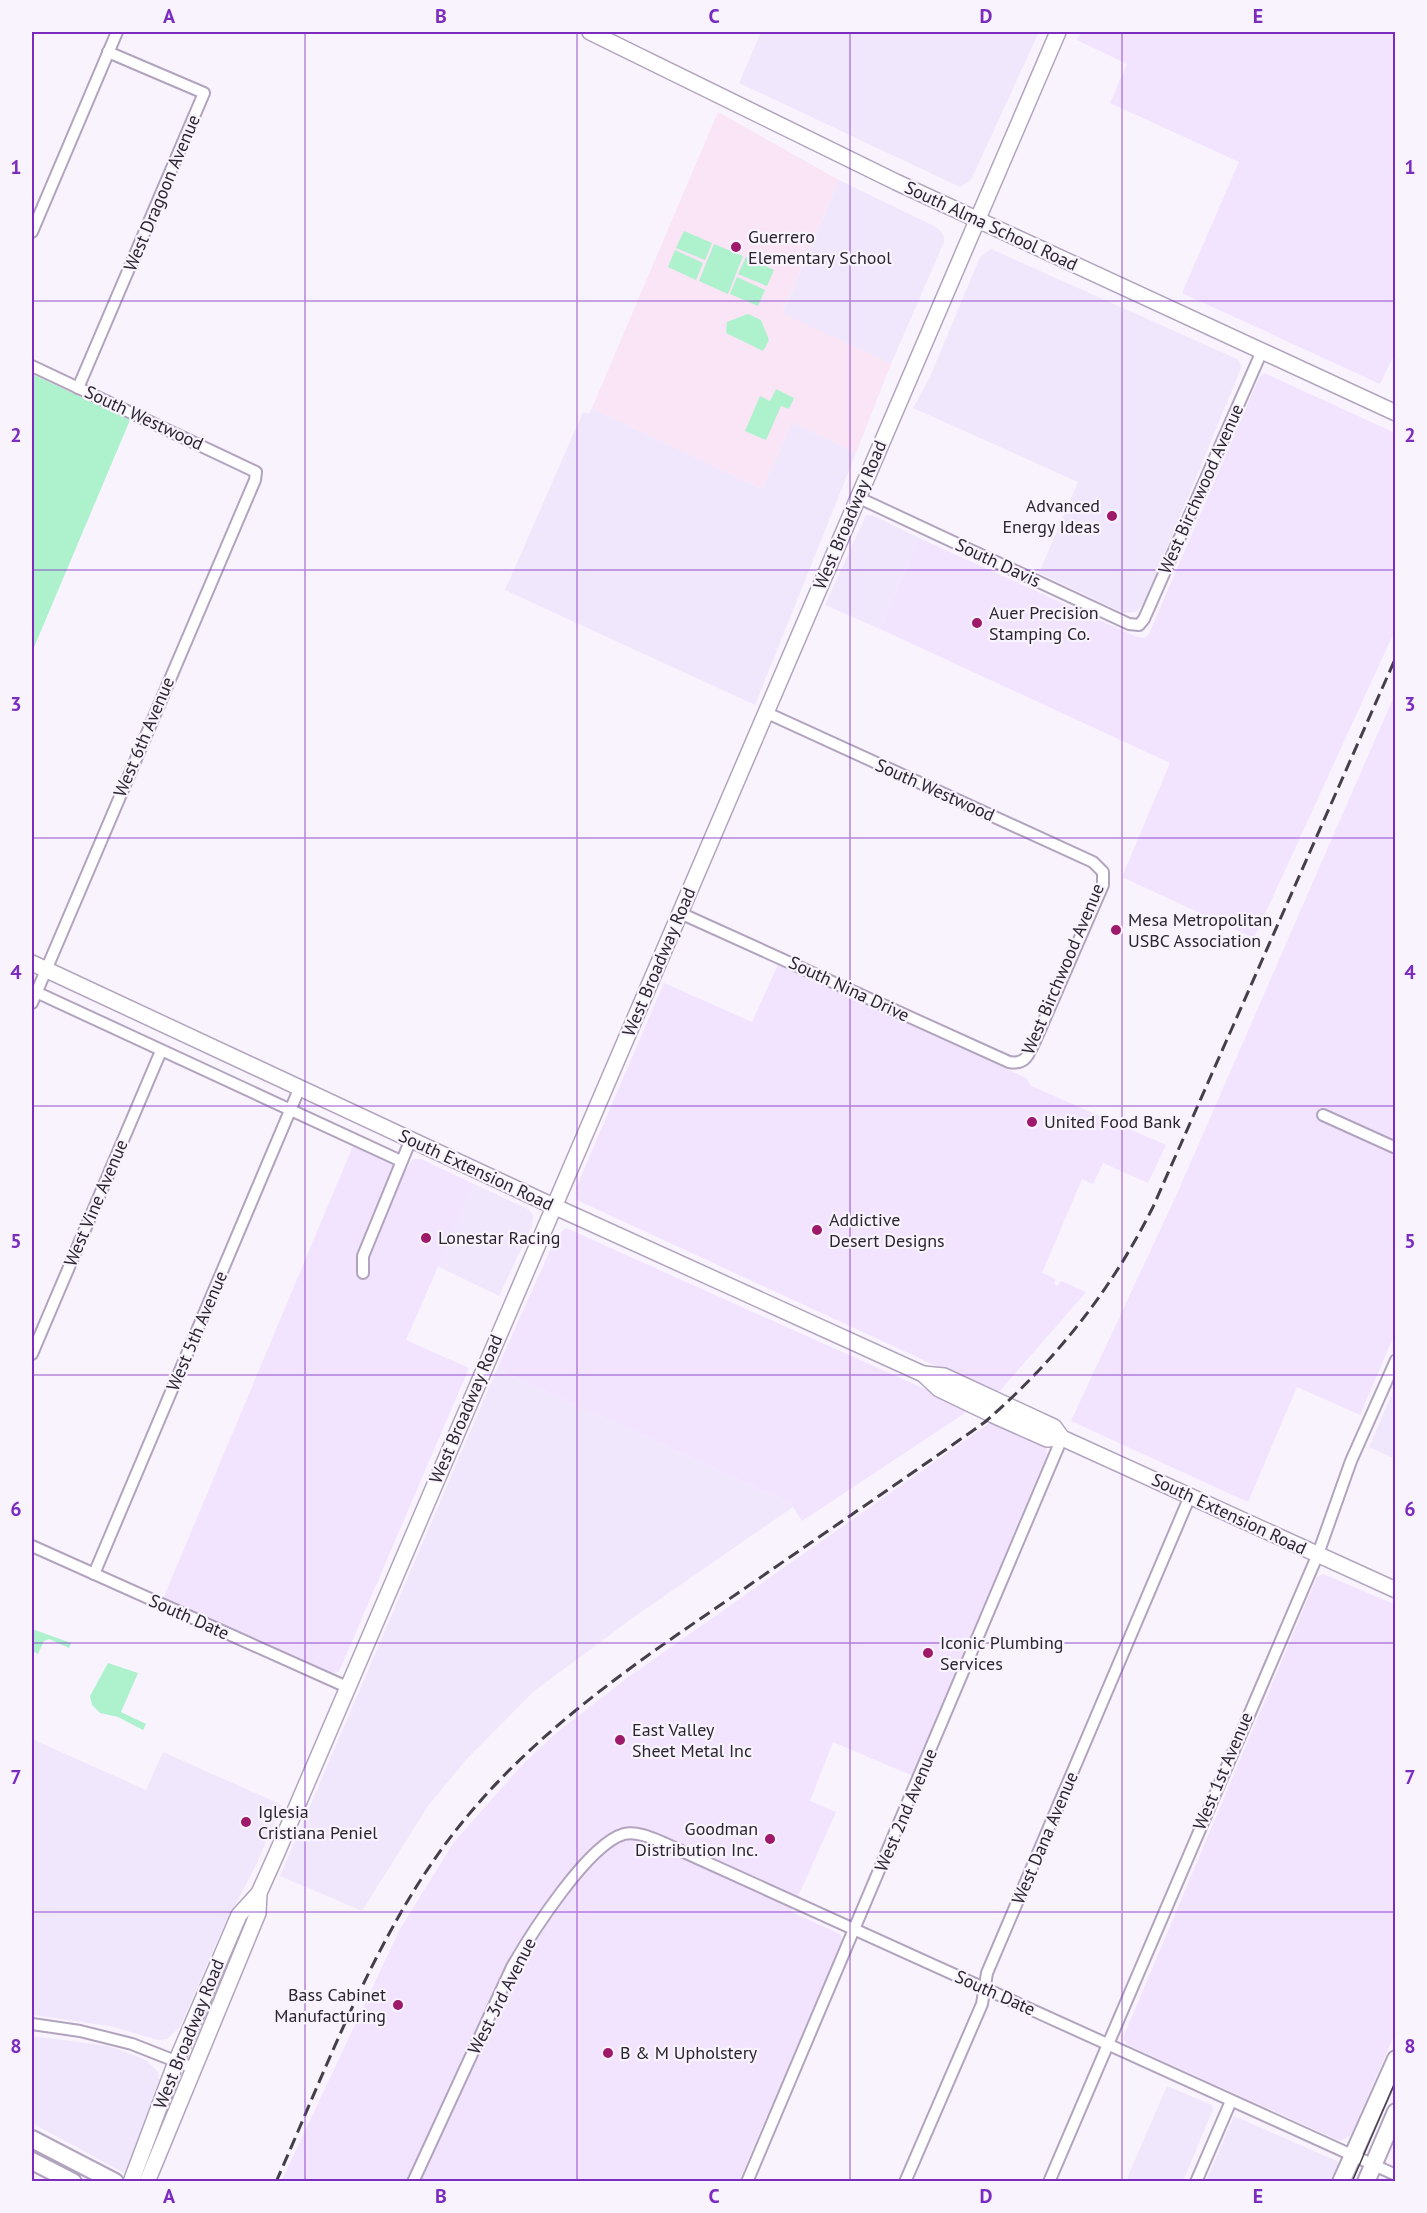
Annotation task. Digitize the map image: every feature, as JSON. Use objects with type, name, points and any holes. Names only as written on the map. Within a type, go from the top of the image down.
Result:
[{"type":"main road","name":"South Alma School Road","points":[[590,32],[976,219],[1395,413]]},
{"type":"main road","name":"West Broadway Road","points":[[137,2180],[176,2062],[239,1916],[259,1893],[1058,32]]},
{"type":"main road","name":"South Extension Road","points":[[39,966],[555,1207],[922,1374],[944,1376],[1054,1427],[1062,1438],[1395,1590]]},
{"type":"main road","name":"West Broadway Road","points":[[137,2180],[193,2068],[258,1913],[259,1893]]},
{"type":"main road","points":[[1366,2181],[1363,2161],[1395,2059]]},
{"type":"main road","points":[[1341,2181],[1363,2161],[1395,2112]]},
{"type":"main road","points":[[32,2139],[115,2181]]},
{"type":"main road","points":[[32,2161],[73,2181]]},
{"type":"street","points":[[32,232],[117,32]]},
{"type":"street","name":"West Dragoon Avenue","points":[[78,388],[204,93],[108,52]]},
{"type":"street","name":"West Birchwood Avenue","points":[[1139,625],[1144,619],[1262,351]]},
{"type":"street","name":"South Westwood","points":[[32,366],[256,472]]},
{"type":"street","name":"West 6th Avenue","points":[[32,1003],[36,992],[39,966],[255,480],[256,472]]},
{"type":"street","name":"South Davis","points":[[857,497],[1130,624],[1139,625]]},
{"type":"street","name":"South Westwood","points":[[765,712],[1093,862],[1103,872]]},
{"type":"street","name":"West Birchwood Avenue","points":[[1018,1064],[1026,1060],[1062,981],[1103,885],[1103,872]]},
{"type":"street","name":"South Nina Drive","points":[[680,913],[1009,1062],[1018,1064]]},
{"type":"street","name":"South Extension Road","points":[[36,992],[401,1161]]},
{"type":"street","name":"West Vine Avenue","points":[[32,1354],[161,1051]]},
{"type":"street","name":"West 5th Avenue","points":[[94,1574],[300,1087]]},
{"type":"street","points":[[1323,1115],[1395,1148]]},
{"type":"street","points":[[363,1273],[363,1256],[411,1139]]},
{"type":"street","name":"West 1st Avenue","points":[[1049,2181],[1318,1554],[1351,1461],[1395,1360]]},
{"type":"street","name":"West 2nd Avenue","points":[[748,2179],[1062,1438]]},
{"type":"street","name":"West Dana Avenue","points":[[905,2181],[982,2004],[987,1973],[1190,1497]]},
{"type":"street","name":"South Date","points":[[32,1546],[347,1688]]},
{"type":"street","name":"South Date","points":[[624,1834],[651,1838],[1395,2175]]},
{"type":"street","name":"West 3rd Avenue","points":[[413,2181],[512,1967],[527,1940],[588,1862],[606,1844],[624,1834]]},
{"type":"street","points":[[32,2024],[80,2031],[132,2044],[193,2068]]},
{"type":"street","points":[[1196,2181],[1231,2101]]},
{"type":"street","points":[[748,2179],[760,2181]]},
{"type":"shaded area","points":[[761,32],[1039,32],[971,180],[960,187],[739,83]]},
{"type":"shaded area","points":[[1081,32],[1395,32],[1396,350],[1380,384],[1182,293],[1239,162],[1110,103],[1127,64],[1077,40]]},
{"type":"shaded area","name":"Guerrero Elementary School","points":[[718,112],[839,180],[782,313],[891,364],[856,453],[792,422],[762,489],[592,408]]},
{"type":"shaded area","points":[[839,180],[934,226],[944,237],[944,242],[891,364],[782,314]]},
{"type":"shaded area","points":[[991,249],[1237,359],[1242,366],[1144,603],[1136,612],[1124,613],[1039,573],[1078,482],[913,408],[929,379],[980,257]]},
{"type":"shaded area","points":[[1264,373],[1395,433],[1396,628],[1254,938],[1122,877],[1170,763],[880,629],[919,538],[1137,637],[1145,638],[1149,634],[1259,378]]},
{"type":"shaded area","points":[[592,408],[762,489],[792,422],[856,453],[755,705],[505,590],[583,412],[589,414]]},
{"type":"shaded area","points":[[866,515],[873,515],[919,538],[880,629],[825,605]]},
{"type":"shaded area","points":[[1395,694],[1396,1331],[1360,1415],[1297,1387],[1248,1502],[1071,1421],[1176,1196]]},
{"type":"shaded area","points":[[778,965],[1026,1078],[1031,1086],[1166,1145],[1148,1183],[1103,1163],[1093,1184],[1082,1179],[1042,1273],[1056,1279],[1054,1284],[1058,1286],[1061,1281],[1086,1292],[997,1394],[577,1200],[576,1188],[664,983],[752,1022]]},
{"type":"shaded area","points":[[353,1146],[406,1170],[413,1159],[421,1159],[474,1184],[406,1340],[469,1368],[341,1667],[338,1672],[328,1673],[163,1599]]},
{"type":"shaded area","points":[[474,1184],[528,1209],[533,1215],[532,1226],[499,1296],[437,1266]]},
{"type":"shaded area","points":[[566,1228],[967,1408],[965,1413],[802,1521],[791,1503],[497,1369],[556,1237]]},
{"type":"shaded area","points":[[497,1369],[791,1503],[793,1507],[634,1617],[533,1692],[466,1760],[428,1806],[362,1911],[280,1876]]},
{"type":"shaded area","points":[[1395,1387],[1396,1459],[1369,1447]]},
{"type":"shaded area","points":[[994,1420],[1046,1445],[1047,1454],[913,1776],[833,1742],[810,1801],[836,1812],[791,1912],[840,1934],[842,1941],[739,2181],[281,2182],[400,1929],[454,1842],[523,1764],[555,1734],[627,1678]]},
{"type":"shaded area","points":[[1323,1574],[1396,1605],[1395,2033],[1351,2135],[1340,2141],[1128,2045],[1123,2038],[1317,1577]]},
{"type":"shaded area","points":[[32,1739],[146,1790],[163,1752],[282,1805],[257,1863],[221,1932],[180,2027],[167,2039],[158,2040],[110,2026],[32,2015]]},
{"type":"shaded area","points":[[32,2036],[109,2046],[146,2060],[158,2072],[160,2087],[126,2174],[32,2123]]},
{"type":"shaded area","points":[[1167,2086],[1212,2105],[1213,2109],[1183,2181],[1126,2181]]},
{"type":"shaded area","points":[[1234,2116],[1337,2161],[1339,2164],[1332,2181],[1206,2181]]},
{"type":"green space","points":[[684,231],[712,243],[705,260],[676,248]]},
{"type":"green space","points":[[714,244],[743,256],[728,294],[699,281]]},
{"type":"green space","points":[[675,250],[703,263],[696,280],[668,267]]},
{"type":"green space","points":[[746,257],[774,270],[767,286],[738,274]]},
{"type":"green space","points":[[737,277],[765,290],[758,306],[730,294]]},
{"type":"green space","points":[[748,314],[761,320],[769,340],[763,351],[726,333],[727,322]]},
{"type":"green space","points":[[32,374],[130,420],[32,652]]},
{"type":"green space","points":[[776,389],[794,398],[789,409],[781,406],[766,440],[745,431],[760,396],[770,401]]},
{"type":"green space","points":[[32,1629],[71,1643],[69,1648],[49,1639],[44,1641],[38,1654],[32,1651]]},
{"type":"green space","points":[[108,1663],[138,1673],[121,1712],[146,1724],[143,1730],[118,1717],[100,1713],[92,1705],[90,1696]]},
{"type":"tram line","points":[[1352,2182],[1396,2080]]},
{"type":"railway","points":[[276,2182],[334,2047],[400,1914],[425,1873],[483,1798],[550,1732],[623,1674],[985,1422],[1011,1399],[1058,1349],[1100,1296],[1137,1238],[1153,1207],[1396,657]]},
{"type":"place","name":"Guerrero Elementary School","points":[[736,247]]},
{"type":"place","name":"Advanced Energy Ideas","points":[[1112,516]]},
{"type":"place","name":"Auer Precision Stamping Co.","points":[[977,623]]},
{"type":"place","name":"Mesa Metropolitan USBC Association","points":[[1116,930]]},
{"type":"place","name":"United Food Bank","points":[[1032,1122]]},
{"type":"place","name":"Addictive Desert Designs","points":[[817,1230]]},
{"type":"place","name":"Lonestar Racing","points":[[426,1238]]},
{"type":"place","name":"Iconic Plumbing Services","points":[[928,1653]]},
{"type":"place","name":"East Valley Sheet Metal Inc","points":[[620,1740]]},
{"type":"place","name":"Iglesia Cristiana Peniel","points":[[246,1822]]},
{"type":"place","name":"Goodman Distribution Inc.","points":[[770,1839]]},
{"type":"place","name":"Bass Cabinet Manufacturing","points":[[398,2005]]},
{"type":"place","name":"B & M Upholstery","points":[[608,2053]]}]
